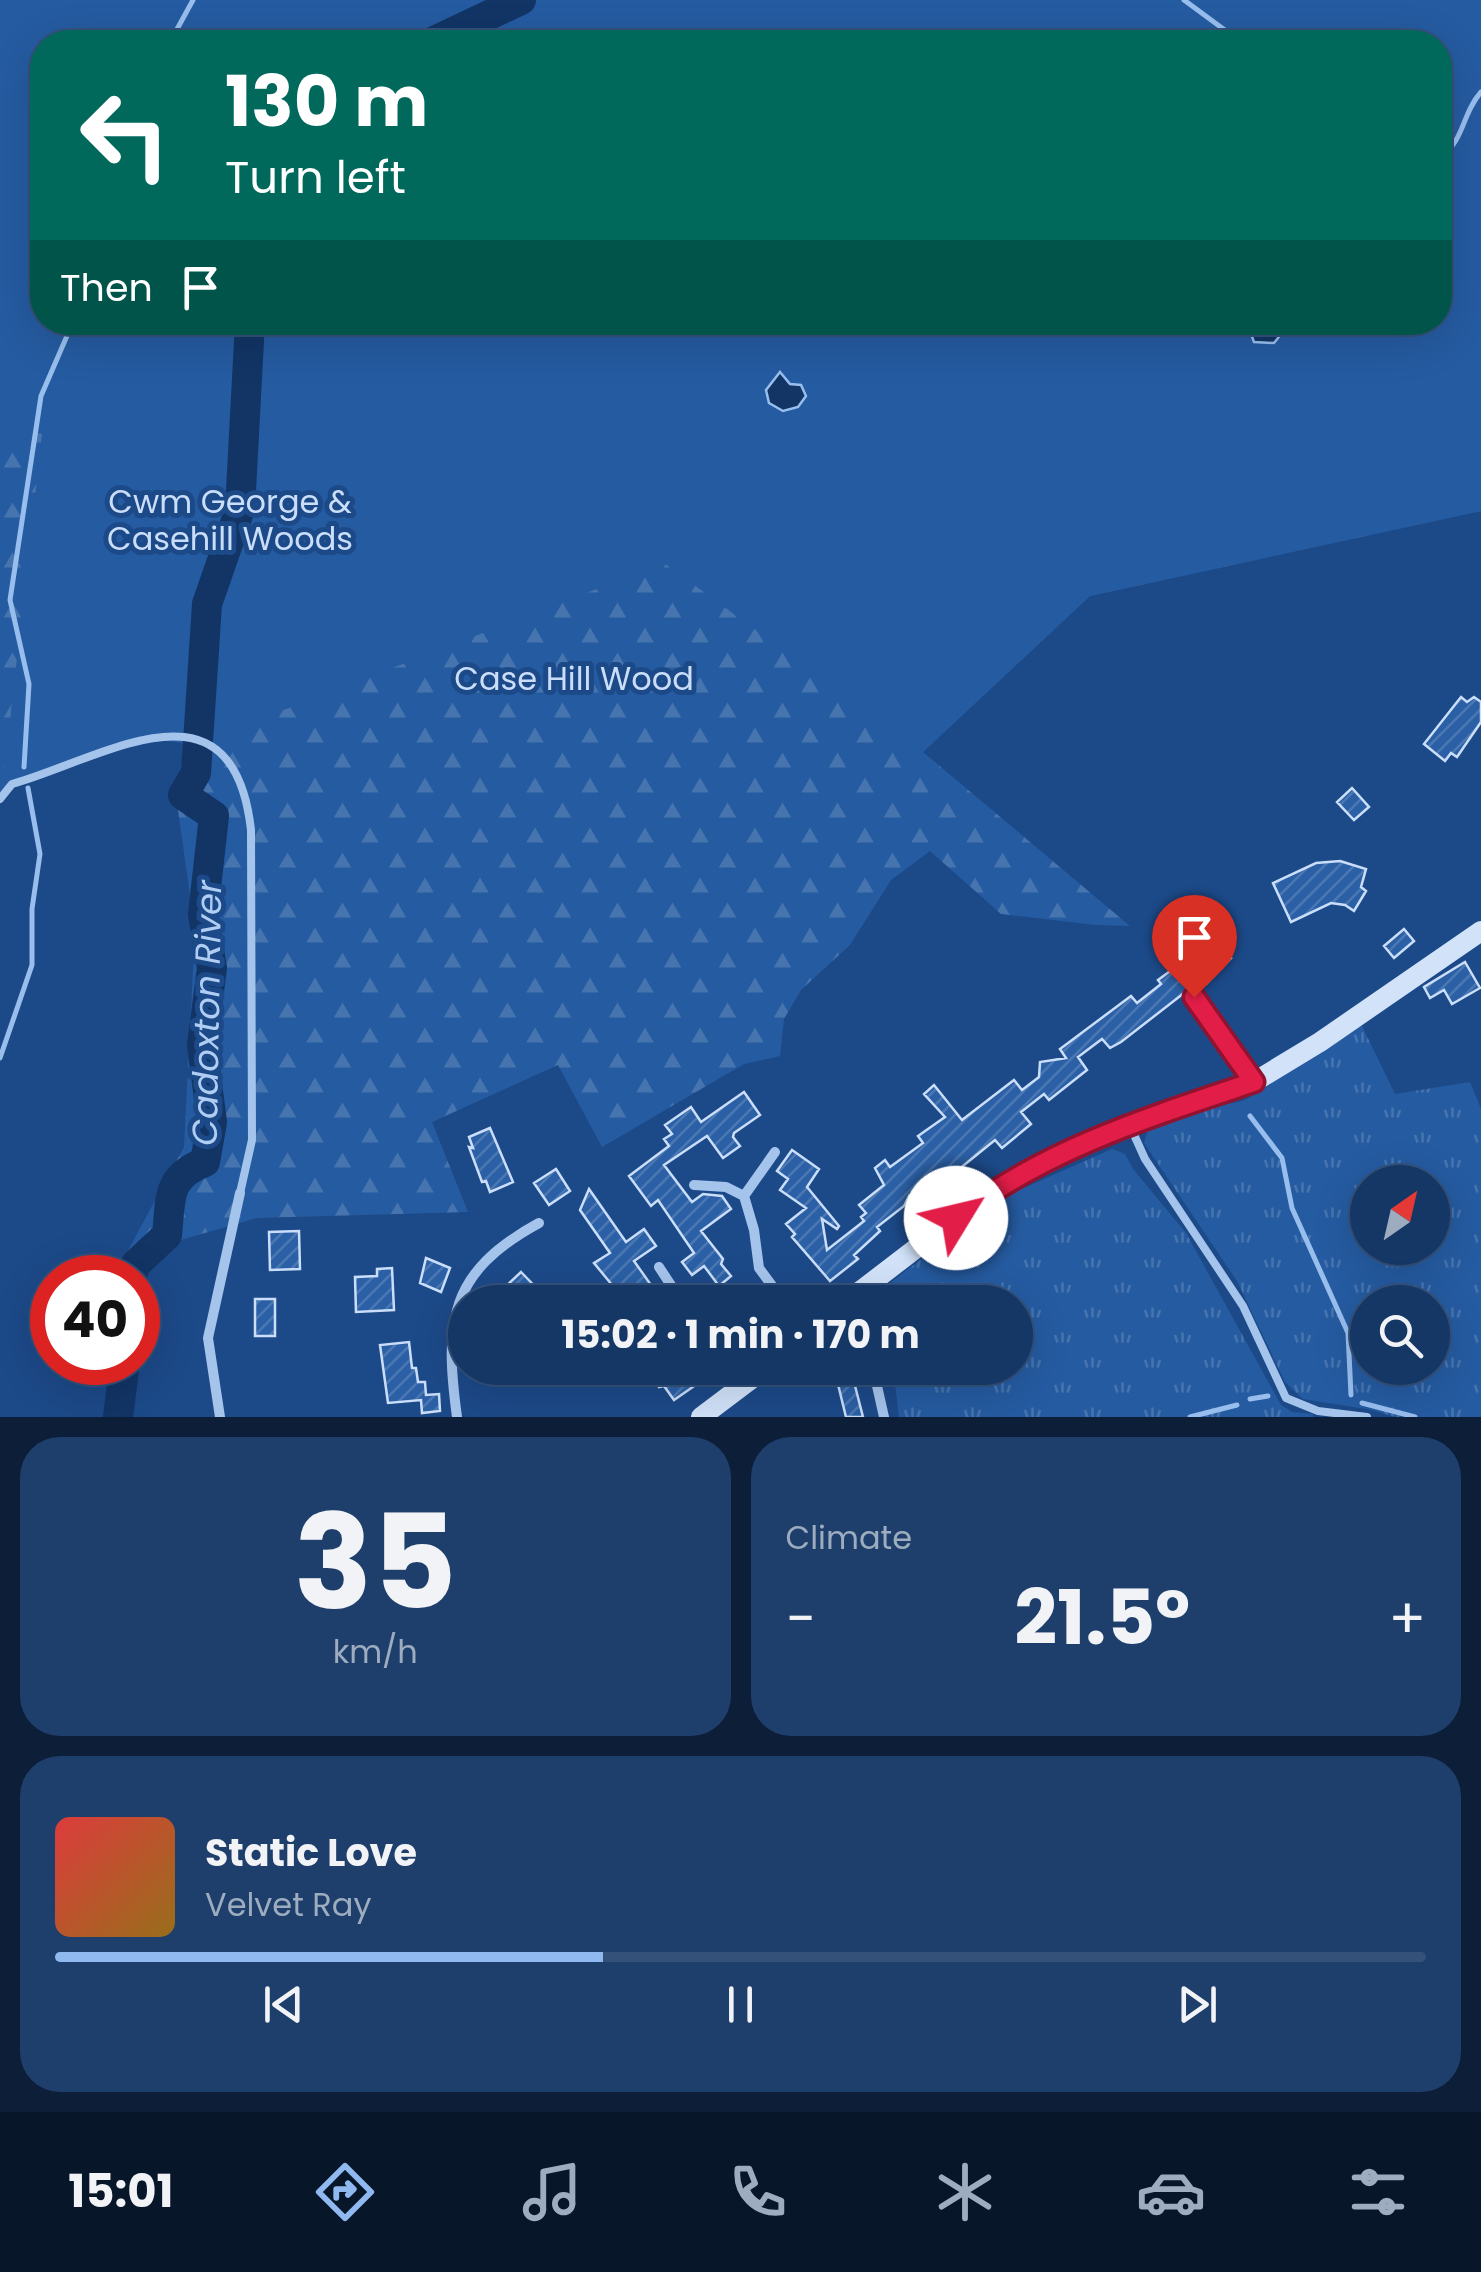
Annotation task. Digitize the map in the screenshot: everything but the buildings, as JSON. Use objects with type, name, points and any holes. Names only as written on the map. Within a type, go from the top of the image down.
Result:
[{"type":"street","points":[[868,1285],[983,1197],[1046,1160],[1129,1125],[1254,1082],[1320,1042],[1481,931]]},
{"type":"street","points":[[744,1196],[775,1152]]},
{"type":"street","points":[[694,1184],[726,1187],[744,1196],[759,1268],[772,1285]]},
{"type":"street","points":[[220,1417],[208,1338],[240,1194]]},
{"type":"street","points":[[457,1417],[450,1330],[466,1282],[504,1242],[539,1223]]},
{"type":"street","points":[[659,1267],[671,1285]]},
{"type":"street","points":[[736,1385],[739,1390]]},
{"type":"street","points":[[701,1417],[745,1385]]},
{"type":"street","points":[[877,1385],[884,1417]]},
{"type":"lane","points":[[0,798],[12,784],[97,753],[155,736],[188,735],[220,752],[247,796],[251,830],[252,1140],[240,1194]]},
{"type":"lane","points":[[1194,997],[1254,1082]]},
{"type":"lane","points":[[1129,1125],[1146,1159],[1243,1306],[1286,1398],[1318,1411],[1366,1417]]},
{"type":"green space","points":[[0,0],[30,30],[30,335],[88,335],[11,783],[0,795]]},
{"type":"green space","name":"Cwm George & Casehill Woods","points":[[0,0],[1481,0],[1481,511],[1090,596],[923,752],[664,563],[193,745],[156,739],[3,783],[42,434],[0,423]]},
{"type":"green space","name":"Case Hill Wood","points":[[1481,0],[1481,511],[1090,596],[923,752],[1130,926],[1001,914],[930,851],[891,880],[850,945],[801,990],[784,1019],[780,1056],[744,1064],[602,1147],[558,1065],[432,1122],[468,1212],[257,1218],[126,1255],[184,1147],[195,931],[176,796],[219,689],[1397,335],[1452,335],[1452,30]]},
{"type":"green space","points":[[1361,1024],[1395,1094],[1470,1082],[1481,1109],[1481,1417],[1395,1417],[1303,1399],[1285,1382],[1237,1281],[1144,1143],[1148,1130],[1171,1118],[1199,1108],[1236,1103]]},
{"type":"green space","points":[[1112,1149],[1125,1154],[1186,1233],[1281,1405],[1313,1417],[899,1417],[895,1385],[1033,1385],[1033,1285],[887,1285],[1017,1191]]},
{"type":"shaded area","points":[[1251,335],[1280,335],[1274,343],[1254,342]]},
{"type":"shaded area","points":[[780,372],[790,384],[801,385],[806,396],[798,407],[783,411],[769,403],[766,390]]},
{"type":"waterway","points":[[177,30],[193,0]]},
{"type":"waterway","name":"Cadoxton River","points":[[457,30],[521,0]]},
{"type":"waterway","points":[[1184,0],[1225,30]]},
{"type":"waterway","points":[[1452,145],[1481,92]]},
{"type":"waterway","points":[[24,767],[29,684],[10,600],[41,396],[67,335]]},
{"type":"waterway","name":"Cadoxton River","points":[[146,1255],[167,1235],[170,1200],[177,1182],[205,1162],[212,1122],[202,1045],[212,968],[203,914],[214,816],[183,795],[196,773],[207,604],[240,509],[249,335]]},
{"type":"waterway","points":[[0,1058],[32,965],[32,909],[40,854],[28,788]]},
{"type":"waterway","points":[[1250,1116],[1282,1158],[1292,1208],[1348,1333],[1351,1395]]},
{"type":"waterway","name":"Cadoxton River","points":[[118,1417],[122,1385]]},
{"type":"waterway","points":[[1250,1399],[1268,1396]]},
{"type":"waterway","points":[[1362,1403],[1415,1417]]},
{"type":"waterway","points":[[1190,1417],[1237,1405]]},
{"type":"route","points":[[956,1218],[983,1197],[1046,1160],[1129,1125],[1254,1082],[1194,997]]}]
